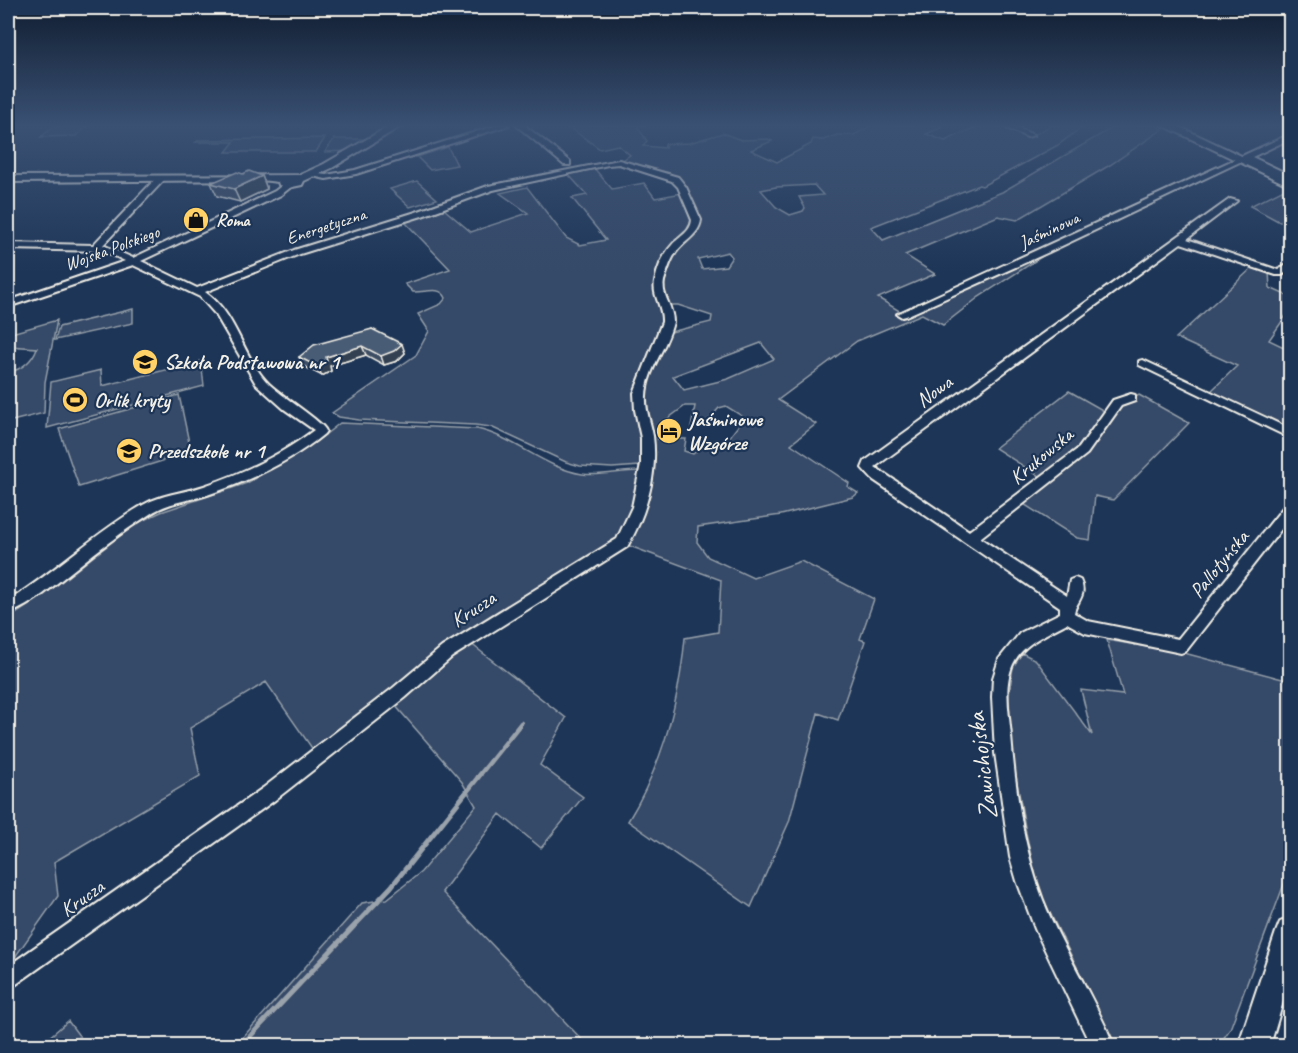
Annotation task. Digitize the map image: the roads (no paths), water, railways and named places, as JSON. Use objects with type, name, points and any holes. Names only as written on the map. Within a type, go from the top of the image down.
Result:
[{"type":"main road","points":[[1273,174],[1290,183]]},
{"type":"main road","points":[[1254,1046],[1290,932]]},
{"type":"street","points":[[8,180],[261,177],[298,183],[311,174]]},
{"type":"street","points":[[306,177],[343,174]]},
{"type":"street","name":"Energetyczna","points":[[196,292],[297,252],[491,189],[558,174]]},
{"type":"street","name":"Krucza","points":[[8,978],[269,794],[399,693],[447,652],[622,543],[639,508],[645,470],[647,437],[640,411],[640,395],[668,314],[658,290],[659,282],[671,252],[695,230],[697,221],[695,210],[679,182],[665,174]]},
{"type":"street","name":"Jaśminowa","points":[[902,314],[1211,174]]},
{"type":"street","points":[[97,246],[161,178]]},
{"type":"street","name":"Wojska Polskiego","points":[[8,304],[134,261],[268,198],[286,182]]},
{"type":"street","name":"Nowa","points":[[1067,611],[1049,591],[876,476],[868,468],[869,465],[1233,201]]},
{"type":"street","points":[[1180,239],[1279,273],[1290,266]]},
{"type":"street","points":[[8,246],[97,246],[134,261],[196,292],[216,307],[261,382],[304,420],[319,427],[320,431],[317,435],[245,476],[203,491],[168,499],[147,509],[73,562],[44,586],[8,608]]},
{"type":"street","points":[[8,258],[23,246]]},
{"type":"street","points":[[1143,363],[1290,434]]},
{"type":"street","name":"Krukowska","points":[[969,539],[1083,451],[1118,403],[1131,398]]},
{"type":"street","name":"Pallotyńska","points":[[1067,611],[1085,627],[1181,646],[1290,509]]},
{"type":"street","points":[[1067,611],[1074,600],[1075,584]]},
{"type":"street","name":"Zawichojska","points":[[1067,611],[1025,638],[1007,659],[1003,669],[1000,697],[1004,753],[1019,857],[1027,881],[1042,922],[1103,1046]]},
{"type":"waterway","points":[[478,777],[521,723]]},
{"type":"waterway","points":[[241,1046],[391,887],[480,775]]},
{"type":"place","name":"Roma","points":[[196,220]]},
{"type":"place","name":"Szkoła Podstawowa nr 1","points":[[145,362]]},
{"type":"place","name":"Orlik kryty","points":[[75,400]]},
{"type":"place","name":"Jaśminowe Wzgórze","points":[[669,431]]},
{"type":"place","name":"Przedszkole nr 1","points":[[129,451]]}]
